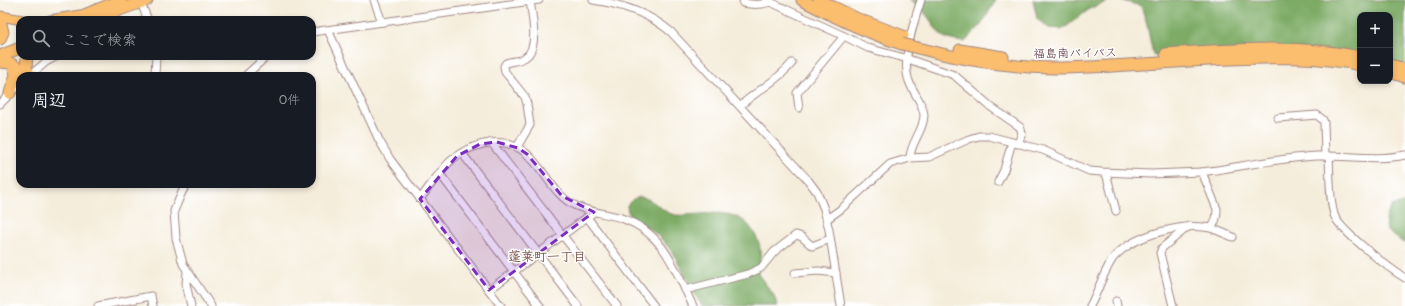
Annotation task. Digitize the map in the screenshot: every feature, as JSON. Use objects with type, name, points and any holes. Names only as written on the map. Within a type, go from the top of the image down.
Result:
[{"type":"highway","points":[[91,16],[121,0]]},
{"type":"highway","name":"福島南バイパス","points":[[802,0],[843,21],[873,34],[919,44],[978,62],[1030,67],[1092,66],[1287,57],[1334,60],[1357,64]]},
{"type":"highway","name":"福島南バイパス","points":[[819,0],[902,40]]},
{"type":"highway","points":[[92,16],[144,1]]},
{"type":"highway","points":[[0,20],[2,32],[0,39]]},
{"type":"highway","points":[[0,48],[16,42]]},
{"type":"highway","name":"福島南バイパス","points":[[919,44],[999,57],[1045,60],[1283,48],[1330,52],[1357,56]]},
{"type":"highway","points":[[0,56],[16,50]]},
{"type":"highway","points":[[27,60],[27,72]]},
{"type":"highway","points":[[0,62],[5,62],[23,72]]},
{"type":"highway","points":[[10,93],[16,75],[14,66]]},
{"type":"highway","points":[[1393,66],[1405,69]]},
{"type":"highway","points":[[1393,73],[1405,77]]},
{"type":"main road","points":[[0,16],[16,19]]},
{"type":"street","points":[[374,0],[382,22]]},
{"type":"street","points":[[474,0],[476,8]]},
{"type":"street","points":[[316,32],[539,0]]},
{"type":"street","points":[[593,0],[609,3],[634,11],[661,23],[695,56],[808,180],[821,199],[830,239],[841,306]]},
{"type":"street","points":[[744,0],[743,3],[755,6],[759,6],[768,1],[873,50],[908,59],[954,75],[992,107],[1020,127],[1022,133],[1015,143],[998,182]]},
{"type":"street","points":[[910,158],[915,143],[922,130],[924,115],[920,100],[909,80],[908,59],[909,42],[921,0]]},
{"type":"street","points":[[144,1],[147,16]]},
{"type":"street","points":[[517,147],[530,125],[528,104],[525,97],[505,72],[504,66],[506,63],[522,59],[529,54],[534,40],[530,1]]},
{"type":"street","points":[[328,30],[379,140],[390,159],[501,306]]},
{"type":"street","points":[[799,108],[797,93],[844,36]]},
{"type":"street","points":[[34,72],[50,60]]},
{"type":"street","points":[[155,72],[156,60]]},
{"type":"street","points":[[249,72],[263,60]]},
{"type":"street","points":[[740,106],[778,78],[792,63]]},
{"type":"street","points":[[0,104],[16,88]]},
{"type":"street","points":[[1278,118],[1317,115],[1324,122],[1333,208],[1338,222],[1394,272],[1405,278]]},
{"type":"street","points":[[826,219],[841,209],[887,166],[910,158],[929,157],[978,136],[989,136],[1049,152],[1083,169],[1106,173],[1151,174],[1202,172],[1296,157],[1383,157],[1405,155]]},
{"type":"street","points":[[491,142],[617,306]]},
{"type":"street","points":[[420,199],[444,167],[462,153],[480,144],[491,142],[505,143],[517,147],[527,154],[562,196],[573,204],[594,212],[623,218],[652,235],[666,251],[693,306]]},
{"type":"street","points":[[462,153],[578,306]]},
{"type":"street","points":[[1202,172],[1217,209],[1216,221],[1211,228]]},
{"type":"street","points":[[1106,173],[1116,211]]},
{"type":"street","points":[[440,174],[540,306]]},
{"type":"street","points":[[184,188],[174,211],[178,244],[183,264],[211,306]]},
{"type":"street","points":[[489,290],[594,212]]},
{"type":"street","points":[[587,217],[654,306]]},
{"type":"street","points":[[1174,306],[1160,253],[1162,248],[1190,226]]},
{"type":"street","points":[[1090,306],[1115,257],[1123,250],[1154,233],[1190,226],[1202,226],[1233,237]]},
{"type":"street","points":[[685,290],[748,274],[761,268],[774,252],[796,235],[802,237],[812,246],[830,239]]},
{"type":"street","points":[[795,273],[818,271],[836,273]]},
{"type":"street","points":[[188,272],[186,284],[191,306]]},
{"type":"street","points":[[98,306],[118,304],[151,296],[153,306]]},
{"type":"highlighted area","points":[[497,142],[518,148],[527,154],[562,196],[594,212],[489,290],[420,199],[457,156],[480,144]]},
{"type":"green space","points":[[908,0],[996,0],[981,25],[965,42],[955,41],[943,36],[939,33],[921,9]]},
{"type":"green space","points":[[1033,0],[1111,0],[1091,8],[1063,29],[1049,28],[1037,19]]},
{"type":"green space","points":[[1119,0],[1405,0],[1405,69],[1393,66],[1393,12],[1357,12],[1357,58],[1229,53],[1153,55],[1147,25],[1141,6]]},
{"type":"green space","points":[[640,197],[649,200],[675,215],[715,213],[730,215],[744,221],[749,226],[759,243],[760,256],[758,274],[773,294],[778,306],[702,306],[676,259],[664,242],[656,234],[637,222],[630,215],[627,205],[633,199]]},
{"type":"green space","points":[[1405,203],[1405,244],[1387,231],[1386,223],[1387,214],[1393,205]]},
{"type":"district","name":"蓬莱町一丁目","points":[[547,256]]}]
